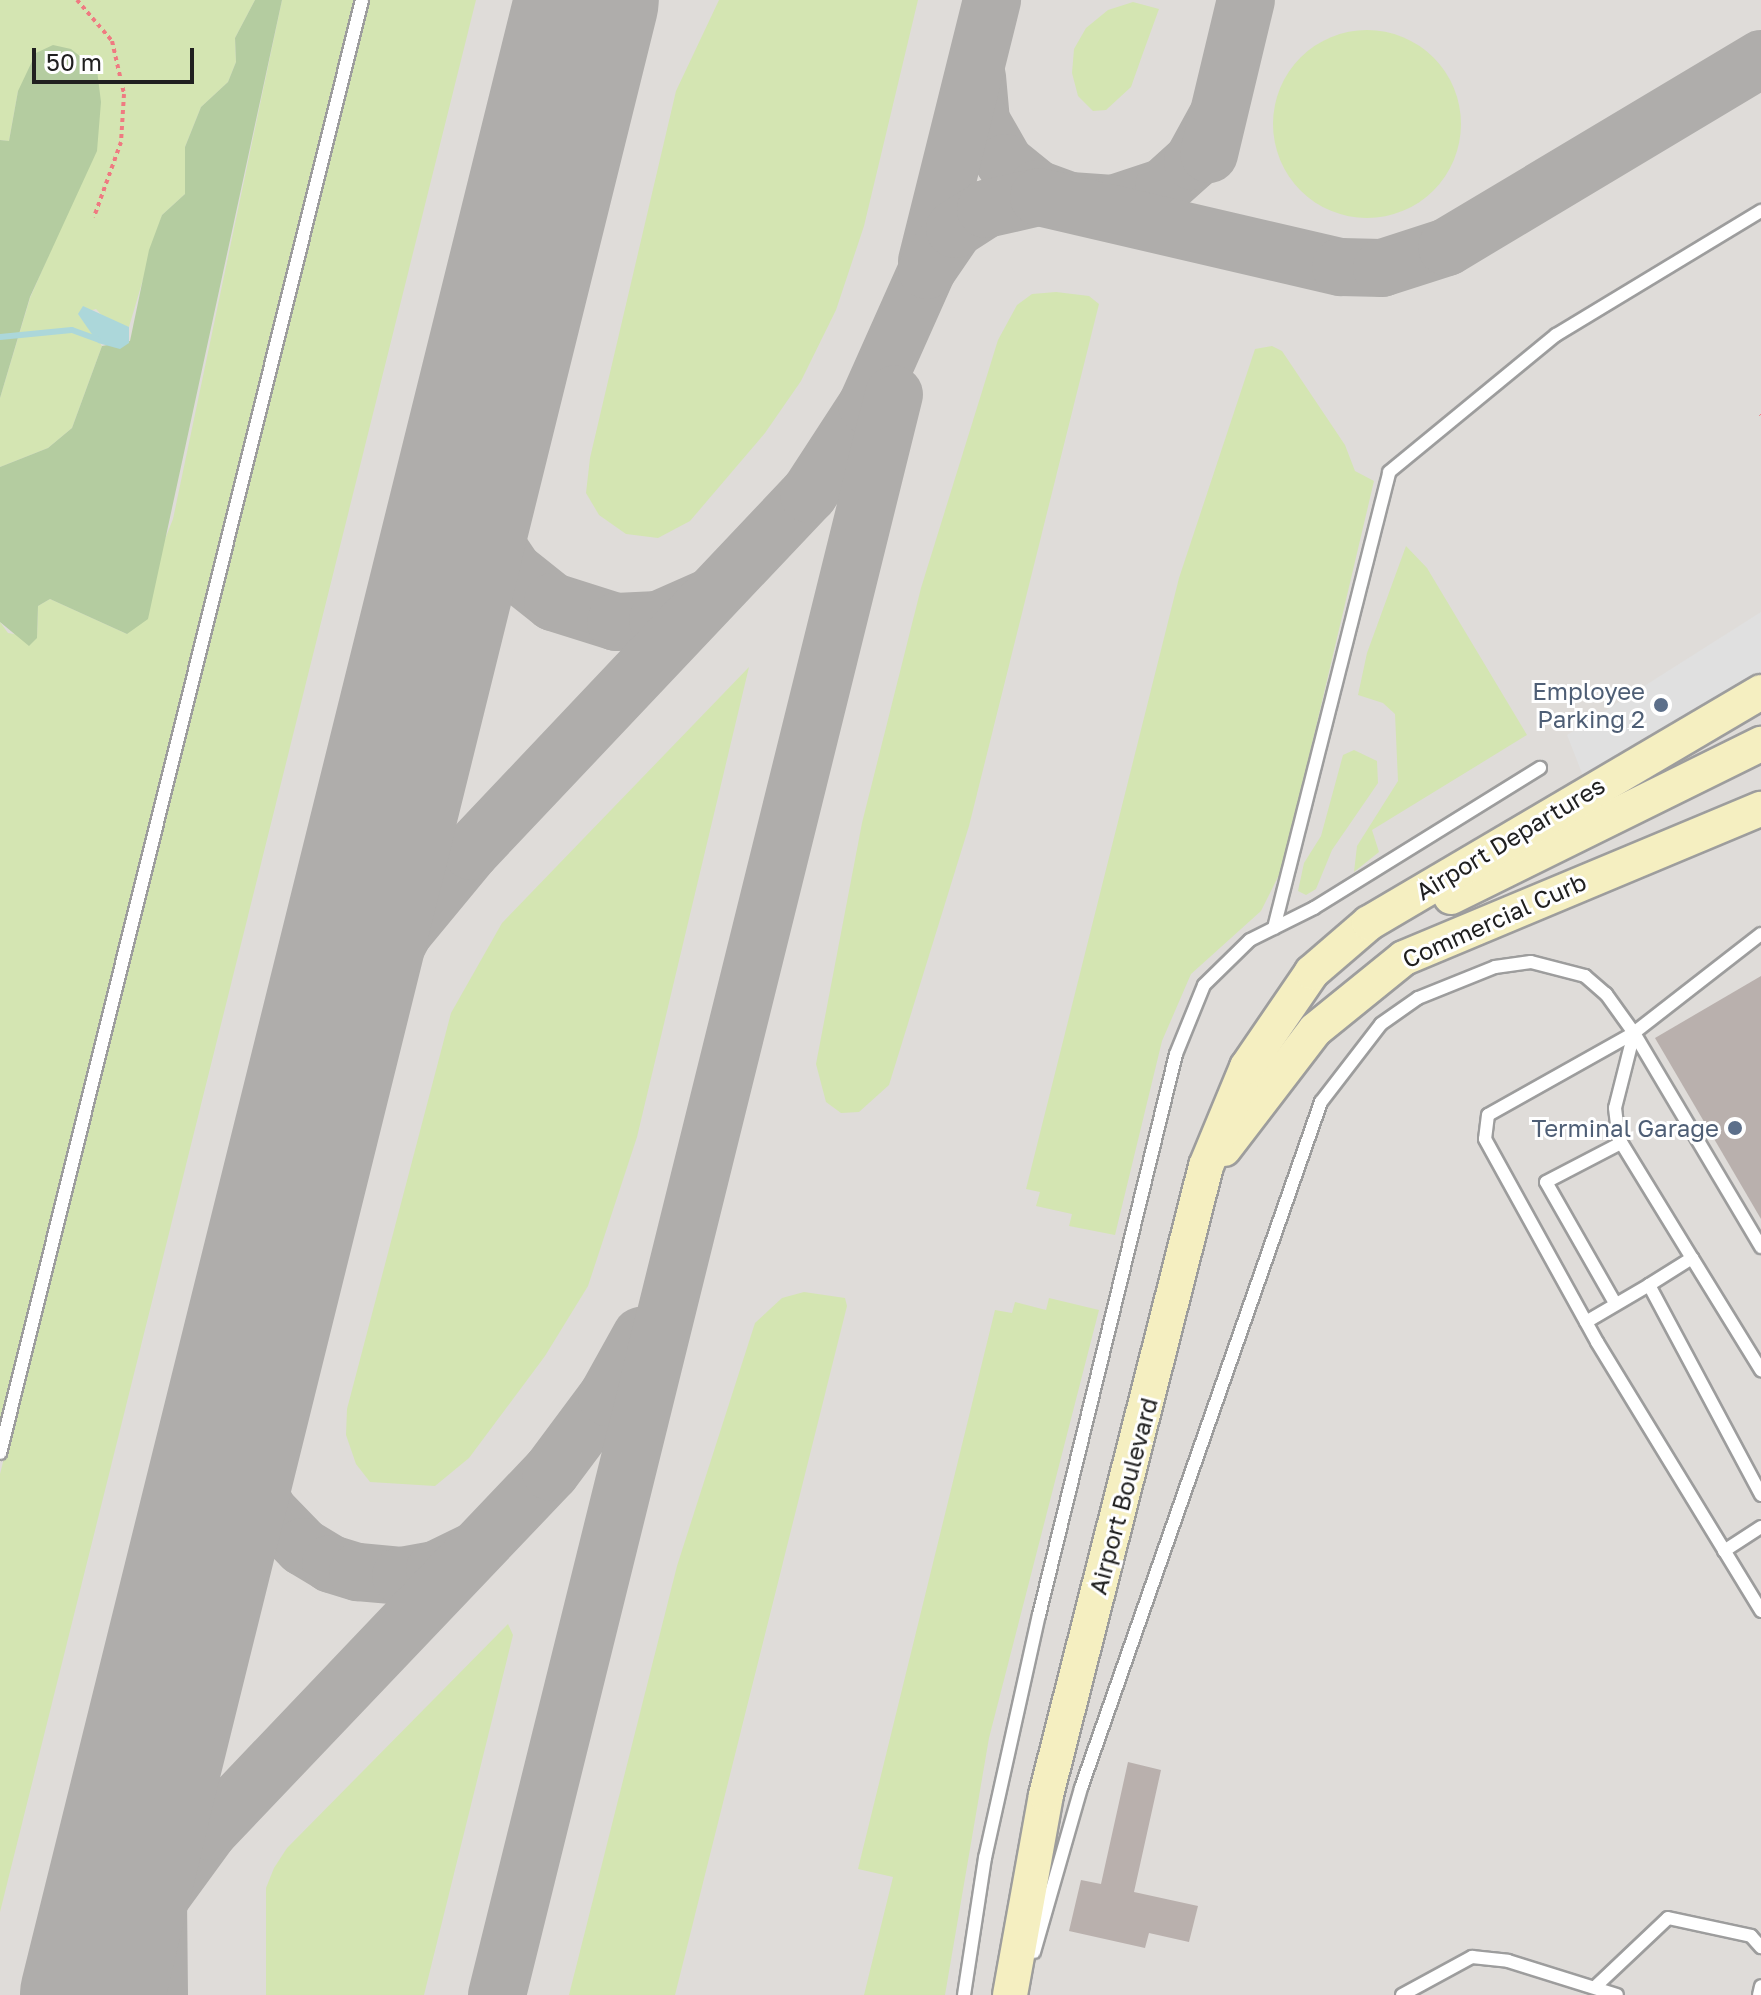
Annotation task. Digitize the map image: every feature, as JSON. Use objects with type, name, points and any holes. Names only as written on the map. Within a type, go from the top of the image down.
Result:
[{"type":"street","name":"Airport Departures","points":[[1284,1014],[1312,972],[1369,923],[1761,692]]},
{"type":"street","points":[[1284,1014],[1398,925],[1506,866],[1761,744]]},
{"type":"street","name":"Commercial Curb","points":[[1206,1166],[1241,1131],[1315,1030],[1404,958],[1761,809]]},
{"type":"street","name":"Airport Boulevard","points":[[1010,1995],[1046,1795],[1206,1166],[1247,1067],[1284,1014]]},
{"type":"lane","points":[[0,1453],[362,0]]},
{"type":"lane","points":[[1274,928],[1389,472],[1556,335],[1761,211]]},
{"type":"lane","points":[[964,1995],[985,1858],[1039,1615],[1176,1054],[1204,985],[1250,940],[1540,768]]},
{"type":"lane","points":[[1761,934],[1634,1033],[1488,1115],[1485,1139],[1493,1163],[1761,1611]]},
{"type":"lane","points":[[1024,1995],[1081,1788],[1321,1102],[1381,1024],[1418,998],[1495,967],[1531,962],[1585,976],[1606,994],[1634,1033],[1761,1247]]},
{"type":"lane","points":[[1634,1033],[1615,1108],[1621,1143],[1761,1370]]},
{"type":"lane","points":[[1615,1303],[1546,1182],[1621,1143]]},
{"type":"lane","points":[[1586,1322],[1692,1258]]},
{"type":"lane","points":[[1649,1285],[1761,1495]]},
{"type":"lane","points":[[1724,1551],[1761,1527]]},
{"type":"lane","points":[[1595,1987],[1668,1918],[1751,1936],[1761,1947]]},
{"type":"lane","points":[[1402,1995],[1472,1957],[1508,1961],[1545,1976],[1617,1995]]},
{"type":"lane","points":[[1759,1995],[1761,1986]]},
{"type":"path","points":[[77,0],[112,41],[124,94],[121,142],[94,217]]},
{"type":"shaded area","points":[[0,0],[1761,0],[1761,1995],[0,1995]]},
{"type":"shaded area","name":"Employee Parking 2","points":[[1761,612],[1761,675],[1583,776],[1567,735]]},
{"type":"green space","points":[[0,0],[255,0],[235,38],[236,62],[228,82],[201,107],[185,147],[185,194],[162,215],[129,327],[108,322],[96,309],[78,314],[102,346],[72,428],[48,448],[0,467],[0,398],[30,298],[54,243],[18,91],[9,141],[0,140]]},
{"type":"green space","points":[[255,0],[282,0],[148,619],[127,634],[50,599],[38,606],[37,638],[29,646],[0,622],[0,467],[48,448],[72,428],[102,346],[130,341],[149,250],[162,215],[185,194],[185,147],[201,107],[228,82],[236,62],[235,38]]},
{"type":"green space","points":[[282,0],[355,0],[0,1430],[0,622],[8,633],[37,638],[38,606],[50,599],[127,634],[173,519]]},
{"type":"green space","points":[[367,0],[476,0],[0,1912],[0,1474]]},
{"type":"green space","points":[[719,0],[918,0],[864,226],[836,310],[801,381],[765,433],[690,521],[658,538],[626,534],[599,515],[586,493],[590,458],[676,91]]},
{"type":"green space","points":[[1133,2],[1159,9],[1131,87],[1106,110],[1093,111],[1078,96],[1072,73],[1074,49],[1086,28],[1108,10]]},
{"type":"green space","points":[[1367,30],[1385,31],[1403,37],[1434,57],[1454,88],[1460,106],[1460,142],[1454,160],[1434,191],[1403,211],[1385,217],[1367,218],[1349,217],[1331,211],[1300,191],[1280,160],[1274,142],[1273,124],[1274,106],[1280,88],[1300,57],[1331,37],[1349,31]]},
{"type":"green space","points":[[53,45],[71,49],[97,70],[101,102],[97,151],[30,297],[0,398],[0,140],[9,141],[18,91],[36,53]]},
{"type":"green space","points":[[1056,292],[1089,296],[1099,304],[969,826],[889,1085],[859,1112],[841,1113],[826,1102],[816,1064],[862,823],[921,588],[998,340],[1017,305],[1032,294]]},
{"type":"green space","points":[[1272,346],[1282,351],[1345,445],[1355,471],[1374,481],[1283,867],[1261,911],[1191,974],[1162,1041],[1115,1235],[1069,1226],[1072,1214],[1036,1206],[1040,1192],[1026,1189],[1179,578],[1255,349]]},
{"type":"green space","points":[[1406,546],[1427,568],[1527,735],[1372,830],[1379,852],[1354,872],[1357,846],[1398,781],[1395,714],[1383,703],[1358,695],[1367,653]]},
{"type":"green space","points":[[749,667],[637,1137],[588,1286],[545,1356],[469,1458],[435,1486],[370,1482],[356,1464],[346,1435],[347,1409],[451,1013],[502,923]]},
{"type":"green space","points":[[1354,750],[1377,761],[1378,783],[1332,850],[1316,889],[1306,895],[1298,891],[1304,863],[1321,836],[1343,755]]},
{"type":"green space","points":[[804,1292],[845,1298],[847,1306],[675,1995],[569,1995],[677,1566],[755,1323],[782,1298]]},
{"type":"green space","points":[[1049,1298],[1099,1310],[989,1738],[945,1995],[864,1995],[893,1877],[858,1869],[995,1310],[1012,1313],[1015,1302],[1046,1310]]},
{"type":"green space","points":[[508,1624],[513,1635],[424,1995],[266,1995],[266,1888],[287,1848]]},
{"type":"water","points":[[83,306],[129,327],[129,343],[120,349],[98,343],[78,314]]},
{"type":"building","name":"Terminal Garage","points":[[1761,976],[1761,1219],[1655,1038]]},
{"type":"building","points":[[1128,1762],[1161,1770],[1134,1892],[1198,1906],[1189,1942],[1149,1933],[1145,1948],[1069,1931],[1081,1880],[1101,1884]]},
{"type":"waterway","points":[[0,337],[72,330],[97,339]]},
{"type":"taxiway","points":[[519,277],[568,121],[629,0]]},
{"type":"taxiway","points":[[927,261],[992,0]]},
{"type":"taxiway","points":[[1209,154],[1246,0]]},
{"type":"taxiway","points":[[288,1205],[338,1057],[404,932],[471,851],[809,494],[867,405],[927,270],[955,229],[986,209],[1039,197],[1341,267],[1382,268],[1447,247],[1761,59]]},
{"type":"taxiway","points":[[977,77],[981,121],[1005,163],[1037,189],[1070,201],[1113,204],[1164,187],[1193,161],[1217,117]]},
{"type":"taxiway","points":[[495,371],[481,459],[481,494],[495,543],[514,571],[553,602],[616,622],[658,620],[708,598]]},
{"type":"taxiway","points":[[497,1995],[894,394]]},
{"type":"taxiway","points":[[159,1995],[158,1901],[169,1791],[285,1216]]},
{"type":"taxiway","points":[[107,1995],[158,1901],[209,1831],[551,1472],[607,1397],[641,1336]]},
{"type":"taxiway","points":[[243,1436],[252,1479],[268,1511],[303,1547],[331,1564],[358,1572],[401,1576],[435,1570],[472,1552]]},
{"type":"runway","points":[[92,1995],[587,0]]},
{"type":"place","name":"Employee Parking 2","points":[[1661,705]]},
{"type":"place","name":"Terminal Garage","points":[[1735,1128]]}]
